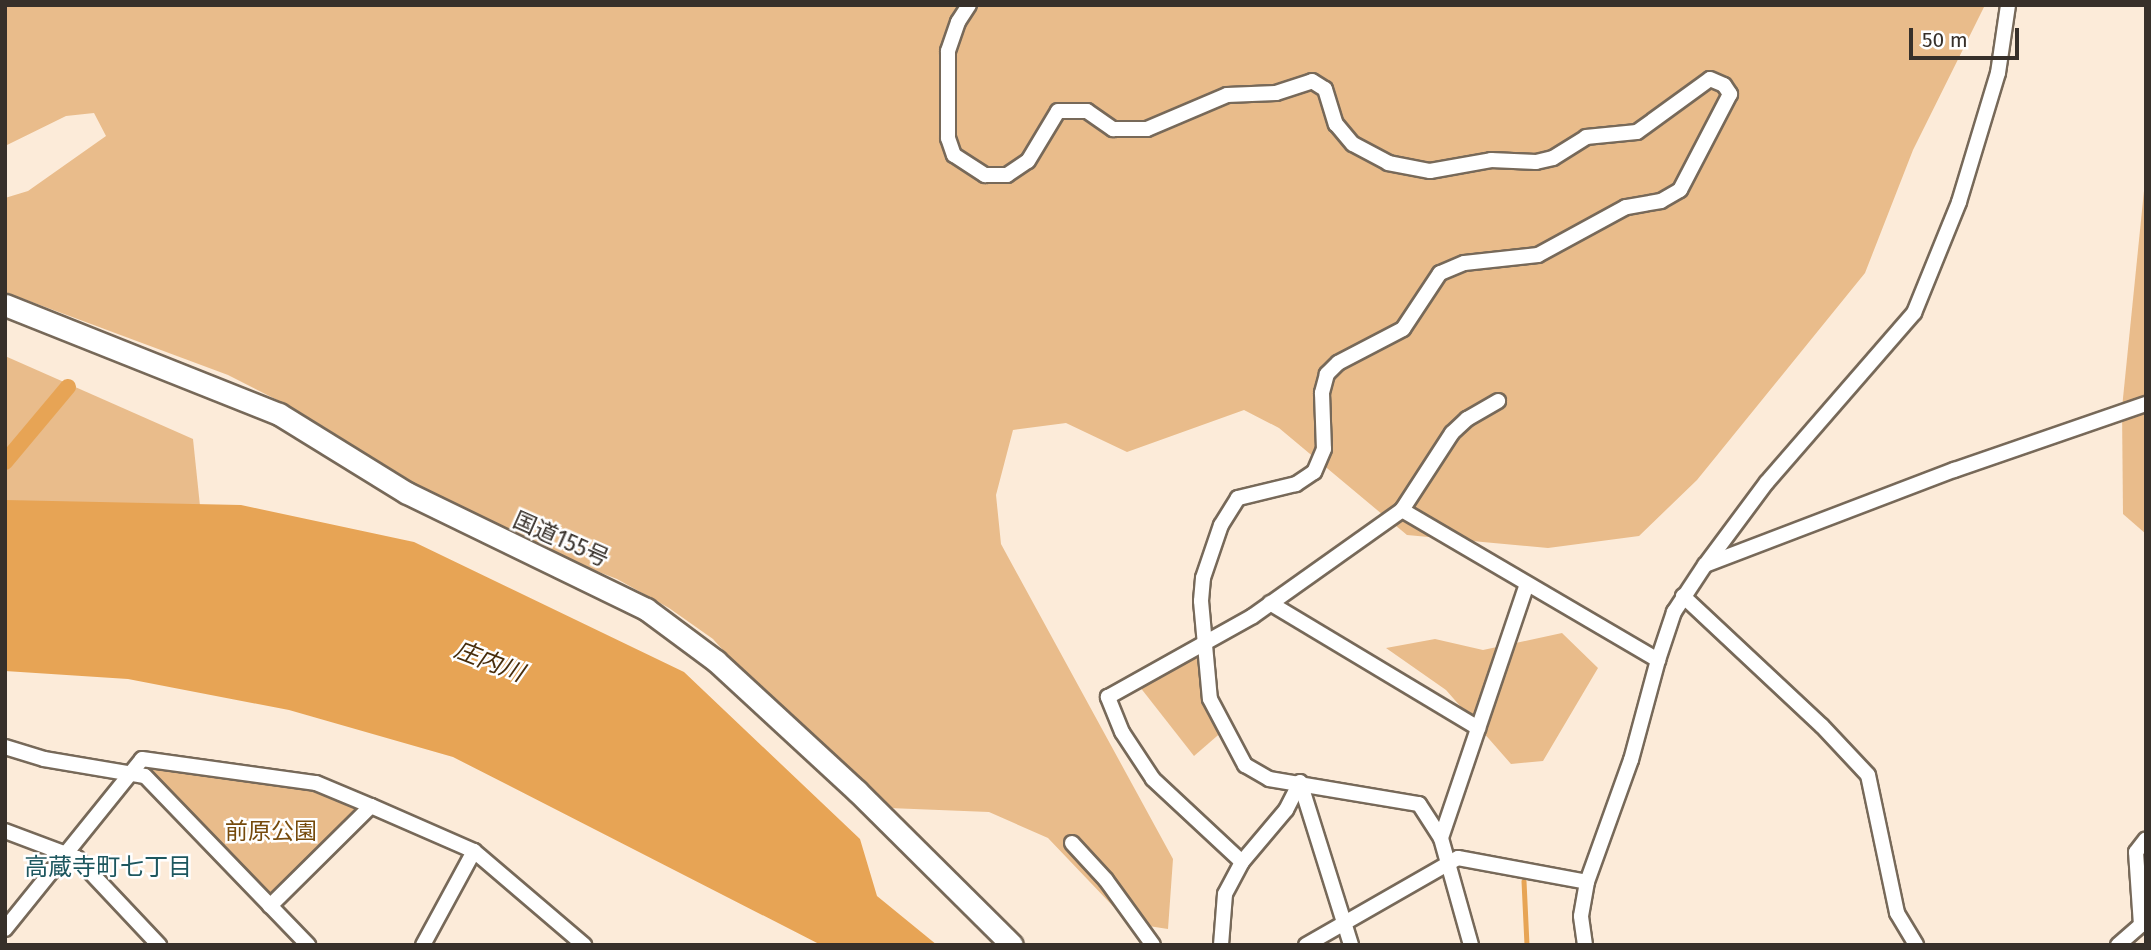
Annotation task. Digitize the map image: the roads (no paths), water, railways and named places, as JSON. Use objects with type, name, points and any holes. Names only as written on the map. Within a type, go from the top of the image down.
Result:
[{"type":"highway","name":"国道155号","points":[[5,305],[279,414],[407,493],[646,609],[736,680],[867,800],[1013,945]]},
{"type":"street","points":[[969,5],[958,22],[948,51],[948,138],[964,165],[985,175],[1007,175],[1028,161],[1058,111],[1087,111],[1112,130],[1147,129],[1227,95],[1276,93],[1312,81],[1325,89],[1336,124],[1353,144],[1388,163],[1430,171],[1490,160],[1536,162],[1553,158],[1586,137],[1637,132],[1710,79],[1724,85],[1730,94],[1680,190],[1661,201],[1626,207],[1538,255],[1450,267],[1440,273],[1403,329],[1338,363],[1327,374],[1322,393],[1324,449],[1314,472],[1296,484],[1238,498],[1229,508],[1203,578],[1204,644],[1210,699],[1245,765],[1269,779],[1300,782],[1419,804],[1441,838],[1450,860],[1471,945]]},
{"type":"street","points":[[1585,945],[1581,916],[1587,883],[1631,760],[1658,660],[1683,596],[1767,482],[1914,313],[1959,202],[1998,73],[2008,5]]},
{"type":"street","points":[[1242,862],[1153,779],[1122,732],[1108,697],[1204,644],[1270,603],[1402,510],[1452,433],[1498,401]]},
{"type":"street","points":[[1705,565],[1954,470],[2146,404]]},
{"type":"street","points":[[1402,510],[1658,660]]},
{"type":"street","points":[[1441,838],[1527,584]]},
{"type":"street","points":[[1683,596],[1822,726],[1868,775],[1897,913],[1916,945]]},
{"type":"street","points":[[1270,603],[1478,728]]},
{"type":"street","points":[[5,747],[44,760],[145,776],[308,945]]},
{"type":"street","points":[[5,929],[142,759],[303,781],[371,806],[474,851],[584,945]]},
{"type":"street","points":[[1221,945],[1225,894],[1242,862],[1286,810],[1300,782]]},
{"type":"street","points":[[1300,782],[1351,945]]},
{"type":"street","points":[[270,906],[371,806]]},
{"type":"street","points":[[5,831],[76,858],[159,945]]},
{"type":"street","points":[[2118,945],[2141,925],[2136,852],[2146,839]]},
{"type":"street","points":[[1072,844],[1105,880],[1153,945]]},
{"type":"street","points":[[425,944],[474,851]]},
{"type":"street","points":[[1306,945],[1450,860],[1458,858],[1587,883]]},
{"type":"water","name":"庄内川","points":[[5,500],[241,505],[414,542],[684,672],[860,839],[877,896],[937,945],[821,945],[453,757],[289,710],[128,679],[5,671]]},
{"type":"waterway","points":[[5,462],[68,387]]},
{"type":"waterway","points":[[1524,881],[1527,945]]},
{"type":"district","name":"高蔵寺町七丁目","points":[[108,868]]},
{"type":"park label","name":"前原公園","points":[[271,831]]}]
